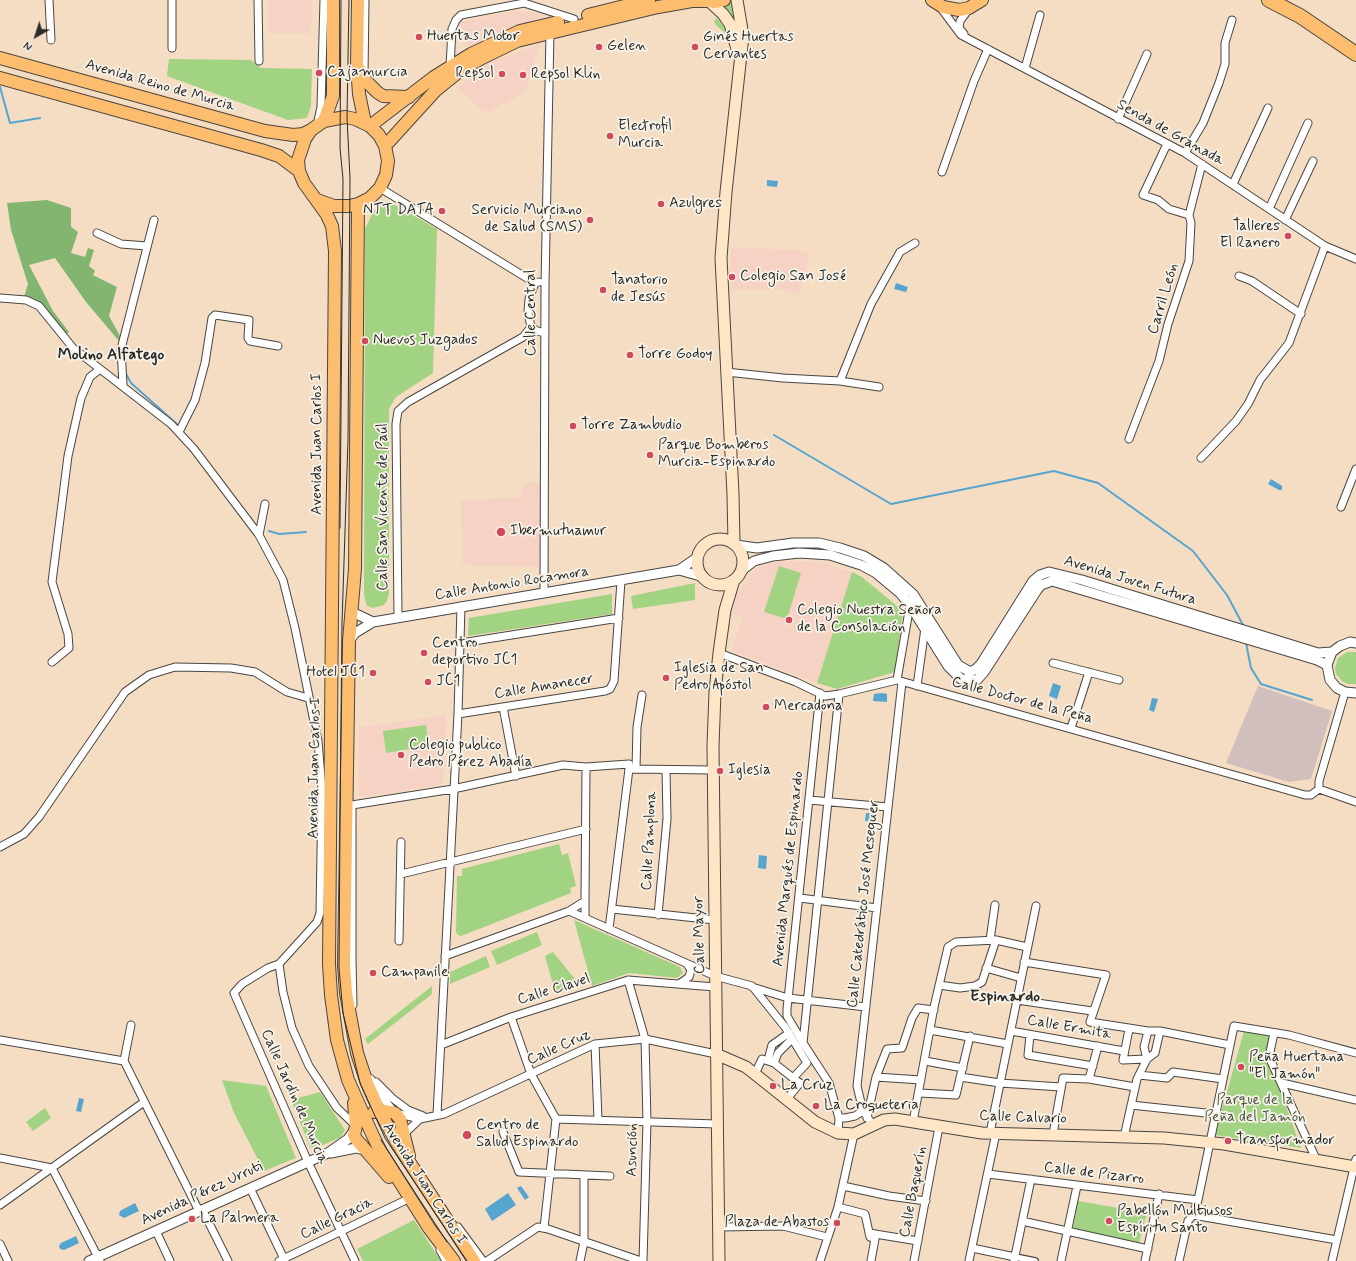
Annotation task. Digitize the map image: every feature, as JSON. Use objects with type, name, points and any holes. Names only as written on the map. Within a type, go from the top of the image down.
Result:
[{"type":"highway","points":[[1269,0],[1300,16],[1352,50]]},
{"type":"main road","points":[[317,126],[345,117],[367,124],[379,135],[385,146],[388,160],[386,175],[380,188],[370,198],[358,204],[334,206],[316,200],[304,183],[299,171],[300,149],[317,126],[332,96],[333,0]]},
{"type":"main road","points":[[358,0],[357,65],[359,94],[367,124]]},
{"type":"main road","points":[[367,124],[409,97],[470,54],[520,31],[649,0]]},
{"type":"main road","points":[[708,0],[723,14],[730,24],[737,42],[738,62]]},
{"type":"main road","points":[[385,146],[436,90],[461,70],[517,41],[550,32],[686,2],[724,0]]},
{"type":"main road","points":[[734,519],[727,532],[721,539],[706,544],[698,557],[698,568],[704,577],[717,584],[726,584],[738,576],[742,555],[735,544],[734,519],[726,372],[721,258],[738,62],[743,30],[737,0]]},
{"type":"main road","points":[[933,1],[943,7],[953,10],[978,3]]},
{"type":"main road","name":"Avenida Reino de Murcia","points":[[0,58],[264,131],[293,135],[303,134],[317,126]]},
{"type":"main road","points":[[357,65],[364,79],[376,92],[383,96],[409,97]]},
{"type":"main road","points":[[0,78],[261,150],[279,156],[299,171]]},
{"type":"main road","name":"Avenida Juan Carlos I","points":[[316,200],[327,215],[332,226],[335,251],[328,964],[332,1015],[337,1040],[360,1121],[429,1228],[454,1261]]},
{"type":"main road","name":"Avenida Juan Carlos I","points":[[358,204],[355,569],[352,612],[344,965],[346,994],[357,1054],[367,1083],[379,1110],[401,1138],[411,1162],[474,1261]]},
{"type":"main road","points":[[721,539],[735,544]]},
{"type":"main road","name":"Calle Mayor","points":[[719,1261],[713,770],[714,708],[719,652],[725,610],[738,576]]},
{"type":"main road","name":"Calle Mayor","points":[[717,584],[723,596],[725,610]]},
{"type":"main road","points":[[716,1054],[746,1067],[815,1122],[838,1133],[854,1134]]},
{"type":"main road","points":[[364,1150],[377,1153],[381,1152],[401,1138],[400,1119],[395,1113],[379,1110],[360,1121],[354,1135],[364,1150],[381,1167],[429,1228]]},
{"type":"main road","name":"Calle Calvario","points":[[854,1134],[868,1118],[884,1120],[895,1119],[940,1127],[993,1133],[1124,1137],[1209,1143],[1317,1161],[1355,1164]]},
{"type":"street","points":[[49,0],[51,40]]},
{"type":"street","points":[[172,0],[172,48]]},
{"type":"street","points":[[258,0],[259,61]]},
{"type":"street","points":[[317,126],[322,107],[324,0]]},
{"type":"street","points":[[364,79],[365,0]]},
{"type":"street","name":"Senda de Granada","points":[[933,1],[948,15],[958,32],[966,37],[1118,119],[1185,153],[1325,246],[1356,259]]},
{"type":"street","points":[[966,37],[959,28],[960,21],[963,15],[978,3]]},
{"type":"street","points":[[450,67],[452,29],[456,20],[461,15],[524,4],[574,19]]},
{"type":"street","points":[[1025,68],[1040,15]]},
{"type":"street","points":[[1185,153],[1203,123],[1219,83],[1225,64],[1226,43],[1232,20]]},
{"type":"street","name":"Calle Central","points":[[544,593],[545,284],[550,32]]},
{"type":"street","points":[[942,172],[974,81],[988,49]]},
{"type":"street","points":[[1118,119],[1147,54]]},
{"type":"street","points":[[1233,184],[1268,108]]},
{"type":"street","points":[[1269,209],[1308,123]]},
{"type":"street","points":[[1166,144],[1144,195],[1158,200],[1169,209],[1189,215]]},
{"type":"street","points":[[1285,220],[1313,161]]},
{"type":"street","name":"Carril León","points":[[1129,439],[1160,361],[1168,324],[1189,261],[1191,223],[1189,215],[1202,164]]},
{"type":"street","points":[[380,188],[535,283],[540,282],[545,284]]},
{"type":"street","points":[[124,385],[121,349],[154,220]]},
{"type":"street","points":[[97,233],[121,244],[147,246]]},
{"type":"street","points":[[840,381],[871,304],[900,252],[915,243]]},
{"type":"street","points":[[1201,458],[1236,421],[1248,404],[1260,380],[1289,343],[1325,246]]},
{"type":"street","points":[[1239,276],[1252,281],[1301,314]]},
{"type":"street","points":[[535,283],[529,305],[531,327],[537,332],[546,333]]},
{"type":"street","name":"Calle Jardín de Murcia","points":[[0,298],[26,300],[39,306],[73,348],[124,385],[179,432],[259,535],[278,568],[287,595],[318,741],[322,790],[320,913],[317,922],[279,964],[268,968],[242,984],[234,993],[308,1162],[356,1261]]},
{"type":"street","points":[[179,432],[187,419],[195,400],[205,364],[212,318],[216,315],[249,320],[248,338],[250,341],[278,346]]},
{"type":"street","name":"Calle San Vicente de Paúl","points":[[398,617],[396,424],[398,411],[408,402],[523,337],[531,327]]},
{"type":"street","points":[[52,662],[69,648],[68,634],[52,582],[68,456],[81,398],[90,378],[100,369]]},
{"type":"street","points":[[726,372],[783,378],[840,381],[879,387]]},
{"type":"street","points":[[1341,507],[1356,469]]},
{"type":"street","points":[[259,535],[265,504]]},
{"type":"street","name":"Avenida Joven Futura","points":[[735,544],[757,548],[793,542],[819,543],[864,556],[884,568],[913,594],[958,665],[970,672],[981,664],[1033,581],[1040,575],[1048,572],[1082,580],[1318,653],[1332,652]]},
{"type":"street","name":"Avenida Joven Futura","points":[[738,576],[754,561],[773,556],[798,553],[830,555],[861,565],[876,573],[900,593],[910,605],[953,672],[961,679],[977,680],[984,672],[1038,587],[1052,581],[1276,648],[1327,665]]},
{"type":"street","name":"Calle Antonio Rocamora","points":[[352,633],[374,622],[398,617],[679,570],[698,557]]},
{"type":"street","name":"Calle Antonio Rocamora","points":[[679,570],[704,577]]},
{"type":"street","points":[[461,642],[619,618],[620,581]]},
{"type":"street","name":"Calle Catedrático José Meseguer","points":[[868,1118],[857,1086],[888,808],[899,681],[910,605]]},
{"type":"street","points":[[437,1115],[451,863],[453,789],[461,642],[461,606]]},
{"type":"street","points":[[352,612],[374,622]]},
{"type":"street","name":"Calle Amanecer","points":[[458,714],[605,691],[610,688],[614,681],[619,618]]},
{"type":"street","points":[[917,686],[925,628]]},
{"type":"street","points":[[352,633],[352,987],[358,1033],[367,1069],[378,1092],[395,1113],[420,1119]]},
{"type":"street","points":[[1356,643],[1350,642],[1340,646],[1332,652],[1327,665],[1330,680],[1336,688],[1345,692],[1356,693]]},
{"type":"street","name":"Calle Doctor de la Peña","points":[[719,652],[825,696],[899,681],[1305,794],[1311,795],[1319,789]]},
{"type":"street","points":[[1053,663],[1119,680]]},
{"type":"street","points":[[0,847],[24,834],[39,817],[124,692],[148,676],[175,667],[231,668],[255,672],[287,692],[308,698]]},
{"type":"street","points":[[1072,728],[1089,672]]},
{"type":"street","points":[[1345,692],[1318,781],[1319,789],[1356,802]]},
{"type":"street","name":"Avenida Marqués de Espinardo","points":[[820,693],[787,1016],[829,1083],[839,1118],[838,1133]]},
{"type":"street","name":"Avenida Marqués de Espinardo","points":[[803,1043],[839,694]]},
{"type":"street","points":[[609,929],[633,769],[642,695]]},
{"type":"street","points":[[503,707],[516,776]]},
{"type":"street","points":[[352,805],[453,789],[563,765],[586,767],[629,764],[633,769],[713,770]]},
{"type":"street","points":[[585,918],[586,767]]},
{"type":"street","name":"Calle Pamplona","points":[[658,915],[667,818],[666,770]]},
{"type":"street","points":[[810,800],[888,808]]},
{"type":"street","points":[[401,874],[586,829]]},
{"type":"street","points":[[399,941],[401,842]]},
{"type":"street","points":[[800,898],[876,908]]},
{"type":"street","points":[[445,956],[569,911],[585,901]]},
{"type":"street","points":[[939,985],[960,988],[975,986],[982,982],[993,940],[995,905]]},
{"type":"street","points":[[969,1261],[988,1174],[1000,1083],[1036,906]]},
{"type":"street","points":[[612,909],[715,920]]},
{"type":"street","points":[[569,911],[687,964],[715,982],[752,986],[788,998],[866,1007]]},
{"type":"street","points":[[913,1122],[920,1093],[939,985],[948,947],[956,942],[993,940],[1027,947]]},
{"type":"street","points":[[1024,962],[1106,975],[1092,1011],[1090,1022],[1129,1029],[1160,1031],[1230,1045]]},
{"type":"street","name":"Calle Jardín de Murcia","points":[[279,964],[282,992],[292,1028],[309,1066],[337,1108],[360,1121]]},
{"type":"street","points":[[679,984],[690,977],[691,970],[687,964]]},
{"type":"street","points":[[986,968],[1021,978]]},
{"type":"street","name":"Calle Clavel","points":[[441,1045],[511,1017],[628,980],[679,984],[715,982]]},
{"type":"street","name":"Asunción","points":[[628,980],[645,1040],[647,1122],[642,1261]]},
{"type":"street","points":[[752,986],[770,1007],[807,1063],[793,1078]]},
{"type":"street","points":[[1017,1000],[1092,1011]]},
{"type":"street","points":[[839,1118],[868,1118],[876,1077],[887,1049],[902,1048],[912,1018],[918,1008],[934,1010]]},
{"type":"street","points":[[511,1017],[531,1074],[556,1119],[544,1228]]},
{"type":"street","points":[[131,1025],[124,1061],[228,1261]]},
{"type":"street","points":[[1179,1261],[1188,1221],[1194,1215],[1198,1200],[1234,1026],[1274,1033],[1356,1053]]},
{"type":"street","points":[[1129,1029],[1123,1060],[1147,1059]]},
{"type":"street","points":[[930,1030],[1008,1044]]},
{"type":"street","name":"Calle Ermita","points":[[1011,1031],[1124,1051]]},
{"type":"street","points":[[1147,1059],[1144,1047],[1148,1031]]},
{"type":"street","points":[[1124,1137],[1139,1075],[1147,1059],[1155,1053],[1160,1031]]},
{"type":"street","points":[[1274,1033],[1269,1057],[1317,1161]]},
{"type":"street","points":[[1030,1035],[1028,1055],[1093,1066]]},
{"type":"street","points":[[771,1062],[772,1045],[790,1036]]},
{"type":"street","points":[[920,1093],[956,1095],[970,1036]]},
{"type":"street","points":[[0,1040],[124,1061]]},
{"type":"street","name":"Calle Cruz","points":[[420,1119],[437,1115],[595,1044],[645,1040],[716,1054]]},
{"type":"street","points":[[595,1044],[598,1120]]},
{"type":"street","points":[[1089,1079],[1098,1046]]},
{"type":"street","points":[[755,1074],[762,1059],[771,1062],[800,1083],[786,1100]]},
{"type":"street","points":[[925,1061],[963,1068]]},
{"type":"street","points":[[367,1069],[379,1086],[392,1098],[418,1115],[427,1118]]},
{"type":"street","points":[[1139,1075],[1167,1078],[1173,1072],[1223,1079]]},
{"type":"street","points":[[876,1077],[922,1080]]},
{"type":"street","points":[[960,1077],[1000,1083],[1061,1087]]},
{"type":"street","points":[[1053,1134],[1061,1087],[1064,1078],[1089,1079],[1135,1087]]},
{"type":"street","points":[[1282,1083],[1356,1100]]},
{"type":"street","points":[[0,1205],[144,1102]]},
{"type":"street","points":[[1131,1105],[1215,1114]]},
{"type":"street","points":[[401,1138],[420,1119]]},
{"type":"street","points":[[556,1119],[717,1124]]},
{"type":"street","points":[[328,1153],[348,1139],[360,1121]]},
{"type":"street","name":"Calle Baquerín","points":[[914,1261],[940,1127]]},
{"type":"street","points":[[503,1132],[519,1172],[610,1176]]},
{"type":"street","points":[[820,1261],[838,1207],[854,1134]]},
{"type":"street","points":[[328,1153],[356,1148],[364,1150]]},
{"type":"street","name":"Avenida Pérez Urruti","points":[[96,1260],[156,1230],[328,1153]]},
{"type":"street","points":[[0,1158],[52,1168]]},
{"type":"street","points":[[1332,1261],[1355,1164]]},
{"type":"street","points":[[52,1168],[96,1260]]},
{"type":"street","name":"Calle de Pizarro","points":[[988,1174],[1198,1200]]},
{"type":"street","points":[[580,1261],[584,1242],[584,1175]]},
{"type":"street","points":[[1014,1259],[1031,1179]]},
{"type":"street","points":[[843,1186],[926,1201]]},
{"type":"street","points":[[1061,1261],[1069,1231],[1077,1186]]},
{"type":"street","points":[[250,1188],[282,1260]]},
{"type":"street","points":[[1145,1261],[1159,1194]]},
{"type":"street","points":[[433,1198],[452,1218],[483,1261]]},
{"type":"street","name":"Calle Gracia","points":[[282,1260],[406,1200]]},
{"type":"street","points":[[838,1207],[865,1214],[870,1237],[875,1239],[872,1261]]},
{"type":"street","points":[[1194,1215],[1337,1240]]},
{"type":"street","points":[[1022,1221],[1148,1249]]},
{"type":"street","points":[[718,1227],[783,1226],[827,1237]]},
{"type":"street","points":[[487,1261],[538,1227],[642,1261]]},
{"type":"street","points":[[429,1228],[446,1261]]},
{"type":"street","points":[[156,1230],[170,1261]]},
{"type":"street","points":[[869,1233],[918,1242]]},
{"type":"street","points":[[0,1244],[8,1261]]},
{"type":"street","points":[[972,1248],[1014,1259],[1035,1261]]},
{"type":"shaded area","points":[[268,0],[312,0],[311,33],[268,33]]},
{"type":"shaded area","name":"Repsol","points":[[516,11],[550,14],[501,32],[468,47],[460,22]]},
{"type":"shaded area","name":"Repsol","points":[[540,44],[525,93],[485,113],[456,87],[491,62]]},
{"type":"shaded area","points":[[731,247],[799,250],[810,254],[799,295],[782,289],[730,290]]},
{"type":"shaded area","name":"Ibermutuamur","points":[[540,482],[541,567],[463,565],[461,500],[522,498],[523,483]]},
{"type":"shaded area","name":"Colegio Nuestra Señora de la Consolación","points":[[807,561],[825,563],[852,572],[817,683],[731,651],[743,617],[730,613],[733,595],[740,590],[755,568],[776,562]]},
{"type":"shaded area","points":[[1258,686],[1332,711],[1311,779],[1289,782],[1226,763]]},
{"type":"shaded area","name":"Colegio publico Pedro Pérez Abadía","points":[[446,715],[443,782],[440,785],[362,797],[359,796],[359,727]]},
{"type":"green space","points":[[731,3],[737,24],[738,32],[721,7]]},
{"type":"green space","points":[[717,18],[726,30],[729,41],[724,32],[716,25],[714,21]]},
{"type":"green space","points":[[169,59],[251,60],[261,68],[312,69],[311,106],[307,118],[288,120],[167,76]]},
{"type":"green space","points":[[47,200],[71,208],[71,227],[78,232],[71,253],[85,257],[88,248],[94,250],[89,266],[95,271],[93,275],[117,287],[109,316],[120,336],[119,341],[86,302],[55,258],[29,265],[53,311],[69,332],[66,335],[24,297],[28,284],[11,230],[7,203]]},
{"type":"green space","points":[[395,205],[437,229],[433,373],[396,397],[389,409],[389,593],[387,601],[384,605],[373,608],[367,606],[364,595],[365,229],[373,212],[378,207]]},
{"type":"green space","points":[[779,566],[801,573],[787,619],[764,612]]},
{"type":"green space","points":[[852,572],[862,577],[903,611],[895,672],[837,689],[817,683]]},
{"type":"green space","points":[[695,583],[695,600],[633,609],[631,596]]},
{"type":"green space","points":[[612,594],[612,614],[468,636],[469,618]]},
{"type":"green space","points":[[1347,652],[1356,652],[1356,684],[1348,684],[1343,682],[1336,674],[1335,668],[1338,658]]},
{"type":"green space","points":[[426,725],[429,746],[386,753],[383,731]]},
{"type":"green space","points":[[559,844],[562,855],[568,853],[576,886],[570,888],[571,893],[461,936],[458,935],[456,932],[457,876],[462,876],[462,869]]},
{"type":"green space","points":[[574,920],[680,967],[683,973],[677,978],[629,973],[592,986]]},
{"type":"green space","points":[[537,932],[542,945],[497,965],[491,951]]},
{"type":"green space","points":[[553,952],[579,984],[555,991],[545,956]]},
{"type":"green space","points":[[486,956],[490,967],[450,984],[450,972]]},
{"type":"green space","points":[[432,986],[432,994],[368,1044],[365,1039]]},
{"type":"green space","name":"Parque de la Peña del Jamón","points":[[1245,1027],[1271,1034],[1266,1059],[1278,1084],[1301,1148],[1215,1135]]},
{"type":"green space","points":[[222,1080],[266,1086],[296,1158],[264,1171],[234,1113]]},
{"type":"green space","points":[[320,1092],[345,1130],[341,1137],[316,1148],[310,1147],[291,1100]]},
{"type":"green space","points":[[45,1108],[51,1118],[33,1131],[26,1122]]},
{"type":"green space","name":"Pabellón Multiusos Espíritu Santo","points":[[1078,1201],[1147,1213],[1139,1243],[1073,1228]]},
{"type":"green space","points":[[414,1220],[441,1261],[363,1261],[357,1249]]},
{"type":"water","points":[[767,180],[778,181],[777,187],[767,186]]},
{"type":"water","points":[[896,283],[908,287],[906,292],[894,289]]},
{"type":"water","points":[[1271,479],[1282,486],[1282,490],[1268,484]]},
{"type":"water","points":[[1053,683],[1061,686],[1057,699],[1049,696]]},
{"type":"water","points":[[874,694],[887,694],[887,702],[873,701]]},
{"type":"water","points":[[1152,698],[1158,699],[1154,712],[1149,710]]},
{"type":"water","points":[[866,813],[877,814],[876,822],[865,821]]},
{"type":"water","points":[[759,855],[767,856],[766,869],[758,868]]},
{"type":"water","points":[[79,1098],[84,1099],[81,1112],[76,1111]]},
{"type":"water","points":[[521,1186],[529,1197],[525,1200],[517,1188]]},
{"type":"water","points":[[508,1193],[516,1205],[492,1221],[485,1209]]},
{"type":"water","points":[[135,1203],[139,1211],[124,1218],[119,1215],[120,1211]]},
{"type":"water","points":[[76,1236],[79,1243],[64,1250],[60,1249],[59,1246],[61,1243]]},
{"type":"waterway","points":[[0,87],[10,123],[40,118]]},
{"type":"waterway","points":[[125,372],[131,383],[179,426]]},
{"type":"waterway","points":[[774,435],[891,504],[1054,471],[1098,483],[1193,551],[1227,595],[1243,625]]},
{"type":"waterway","points":[[269,531],[279,534],[306,532]]},
{"type":"waterway","points":[[1246,643],[1251,668],[1261,684],[1312,700]]},
{"type":"tram line","points":[[340,528],[343,179],[340,148],[341,0]]},
{"type":"tram line","points":[[349,0],[347,118],[350,178],[348,440],[342,623],[339,968],[343,1013],[360,1083],[385,1138],[467,1261]]},
{"type":"tram line","points":[[381,1140],[447,1242]]},
{"type":"place","name":"Huertas Motor","points":[[419,37]]},
{"type":"place","name":"Gelen","points":[[599,47]]},
{"type":"place","name":"Ginés Huertas Cervantes","points":[[695,47]]},
{"type":"place","name":"Cajamurcia","points":[[319,73]]},
{"type":"place","name":"Repsol","points":[[502,74]]},
{"type":"place","name":"Repsol Klin","points":[[523,75]]},
{"type":"place","name":"Electrofil Murcia","points":[[610,136]]},
{"type":"place","name":"Azulgres","points":[[661,204]]},
{"type":"place","name":"NTT DATA","points":[[442,211]]},
{"type":"place","name":"Servicio Murciano de Salud (SMS)","points":[[590,220]]},
{"type":"place","name":"Talleres El Ranero","points":[[1288,236]]},
{"type":"place","name":"Colegio San José","points":[[732,277]]},
{"type":"place","name":"Tanatorio de Jesús","points":[[603,290]]},
{"type":"place","name":"Nuevos Juzgados","points":[[365,341]]},
{"type":"place","name":"Torre Godoy","points":[[630,355]]},
{"type":"place","name":"Torre Zambudio","points":[[573,426]]},
{"type":"place","name":"Parque Bomberos Murcia-Espinardo","points":[[650,455]]},
{"type":"place","name":"Ibermutuamur","points":[[501,532]]},
{"type":"place","name":"Colegio Nuestra Señora de la Consolación","points":[[789,620]]},
{"type":"place","name":"Centro deportivo JC1","points":[[424,653]]},
{"type":"place","name":"Hotel JC1","points":[[373,673]]},
{"type":"place","name":"Iglesia de San Pedro Apóstol","points":[[666,678]]},
{"type":"place","name":"JC1","points":[[428,682]]},
{"type":"place","name":"Mercadona","points":[[766,707]]},
{"type":"place","name":"Colegio publico Pedro Pérez Abadía","points":[[401,755]]},
{"type":"place","name":"Iglesia","points":[[720,771]]},
{"type":"place","name":"Campanile","points":[[373,973]]},
{"type":"place","name":"Peña Huertana \"El Jamón\"","points":[[1241,1067]]},
{"type":"place","name":"La Cruz","points":[[773,1086]]},
{"type":"place","name":"La Croqueteria","points":[[816,1106]]},
{"type":"place","name":"Centro de Salud Espinardo","points":[[467,1135]]},
{"type":"place","name":"Transformador","points":[[1228,1141]]},
{"type":"place","name":"La Palmera","points":[[192,1219]]},
{"type":"place","name":"Pabellón Multiusos Espíritu Santo","points":[[1109,1221]]},
{"type":"place","name":"Plaza de Abastos","points":[[837,1223]]},
{"type":"district","name":"Molino Alfatego","points":[[111,356]]},
{"type":"district","name":"Espinardo","points":[[1005,998]]}]
